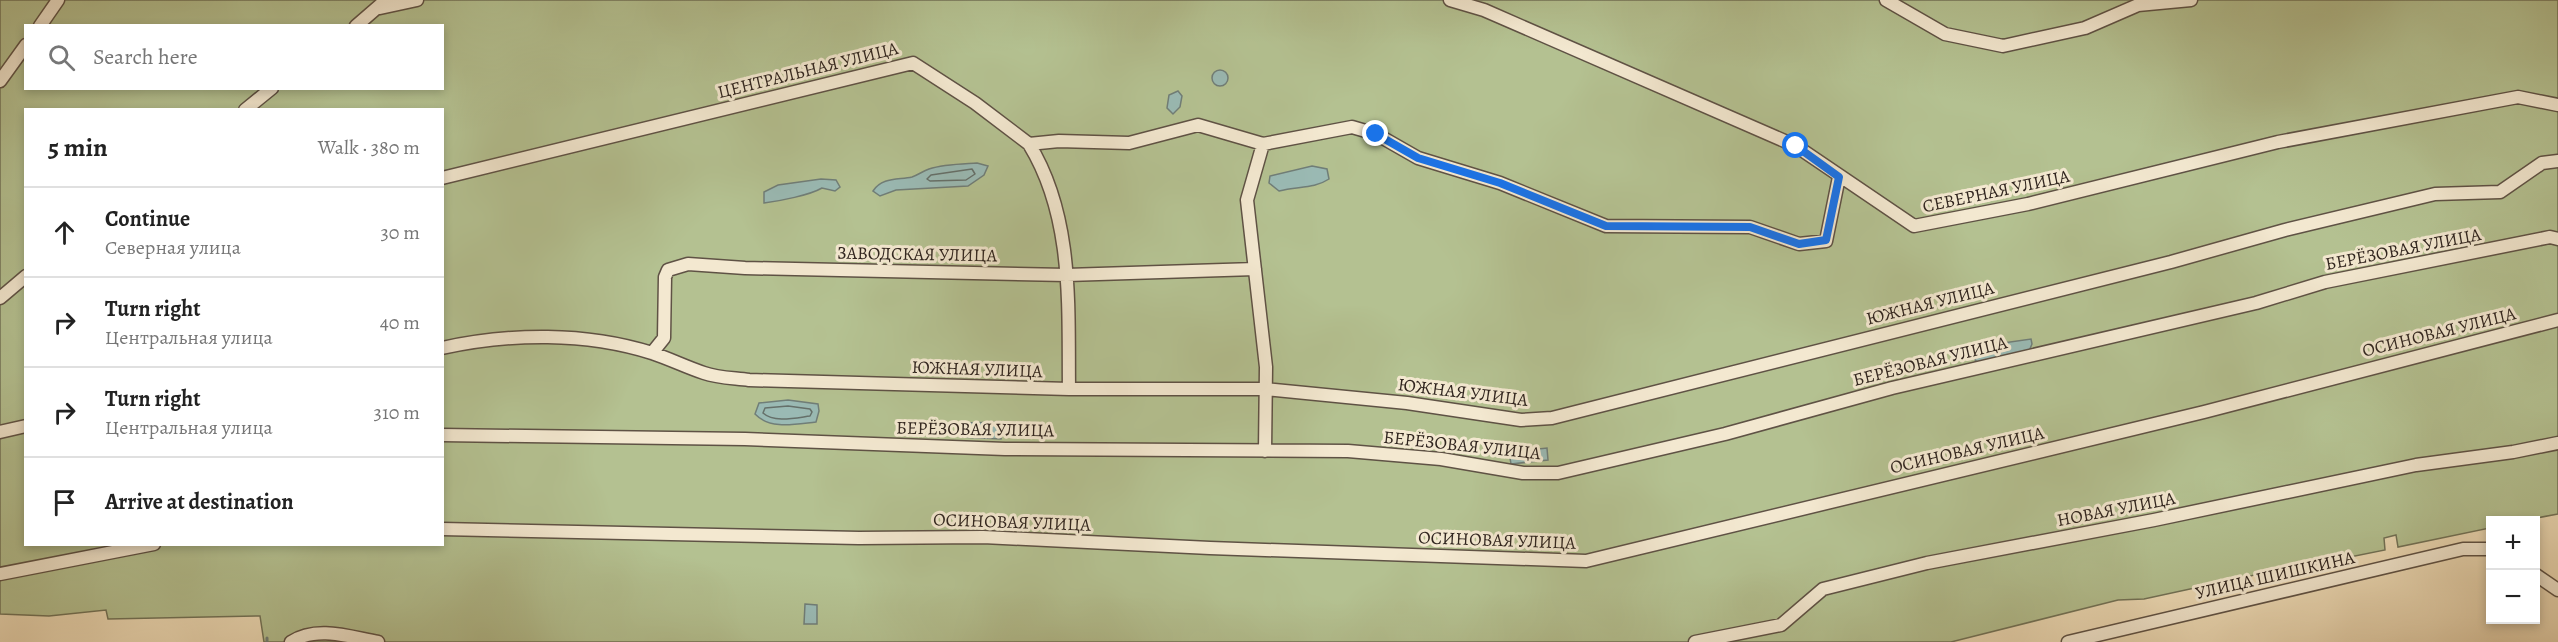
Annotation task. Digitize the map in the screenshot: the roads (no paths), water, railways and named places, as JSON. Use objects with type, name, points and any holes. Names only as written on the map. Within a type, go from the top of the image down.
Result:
[{"type":"street","points":[[41,24],[58,0]]},
{"type":"street","points":[[358,24],[383,4],[417,0]]},
{"type":"street","name":"СЕВЕРНАЯ УЛИЦА","points":[[1450,0],[1484,10],[1796,146],[1914,226],[2028,204],[2224,154],[2301,137],[2518,97],[2558,105]]},
{"type":"street","points":[[1886,0],[1945,34],[2003,46],[2085,28],[2138,5],[2191,0]]},
{"type":"street","points":[[0,81],[24,48]]},
{"type":"street","name":"ЦЕНТРАЛЬНАЯ УЛИЦА","points":[[444,178],[913,63],[975,103],[1029,144]]},
{"type":"street","points":[[247,108],[269,90]]},
{"type":"street","points":[[1069,389],[1067,274],[1056,206],[1041,164],[1029,144],[1059,141],[1129,143],[1198,125],[1263,144],[1352,127],[1376,134],[1418,158],[1500,183],[1606,226],[1750,227],[1799,244],[1826,240],[1839,177]]},
{"type":"street","points":[[1263,144],[1247,200],[1261,308],[1265,451]]},
{"type":"street","name":"ЮЖНАЯ УЛИЦА","points":[[444,348],[470,342],[549,336],[599,341],[652,353],[706,374],[749,380],[1069,389],[1265,389],[1407,403],[1521,420],[1552,417],[2171,262],[2284,230],[2434,194],[2500,192],[2542,163],[2558,161]]},
{"type":"street","name":"БЕРЁЗОВАЯ УЛИЦА","points":[[444,435],[733,439],[1005,449],[1194,448],[1348,451],[1441,459],[1523,473],[1558,473],[1725,434],[1892,388],[2256,303],[2325,282],[2550,237],[2558,239]]},
{"type":"street","name":"ЗАВОДСКАЯ УЛИЦА","points":[[652,353],[664,338],[665,277],[668,270],[688,264],[745,268],[1067,274],[1255,269]]},
{"type":"street","points":[[0,297],[24,278]]},
{"type":"street","name":"ОСИНОВАЯ УЛИЦА","points":[[444,530],[983,537],[1210,548],[1586,561],[2192,414],[2558,320]]},
{"type":"street","points":[[0,432],[24,426]]},
{"type":"street","name":"НОВАЯ УЛИЦА","points":[[1695,642],[1781,625],[1823,589],[1927,563],[2154,520],[2416,465],[2513,452],[2558,442]]},
{"type":"street","points":[[0,574],[144,546]]},
{"type":"street","name":"УЛИЦА ШИШКИНА","points":[[2068,642],[2463,549],[2486,549]]},
{"type":"street","points":[[2540,578],[2558,590]]},
{"type":"street","points":[[291,642],[307,634],[319,632],[378,642]]},
{"type":"water","points":[[1220,70],[1228,78],[1220,86],[1212,78]]},
{"type":"water","points":[[1178,91],[1182,96],[1180,107],[1173,114],[1167,108],[1169,95]]},
{"type":"water","points":[[977,163],[988,166],[984,175],[968,186],[896,190],[880,196],[873,191],[886,181],[912,177],[935,167]]},
{"type":"water","points":[[1312,166],[1327,169],[1329,179],[1311,186],[1279,191],[1269,183],[1270,176]]},
{"type":"water","points":[[821,179],[836,180],[840,187],[835,191],[822,188],[803,195],[764,203],[764,192],[778,185]]},
{"type":"water","points":[[2031,339],[2032,344],[2029,351],[1980,364],[1975,360],[1976,353],[1989,345]]},
{"type":"water","points":[[788,400],[818,404],[816,422],[776,424],[761,419],[755,414],[759,403]]},
{"type":"water","points":[[1005,422],[1001,439],[960,437],[961,423]]},
{"type":"water","points":[[1547,448],[1548,460],[1511,464],[1509,452]]},
{"type":"water","points":[[805,604],[817,605],[817,624],[804,624]]}]
